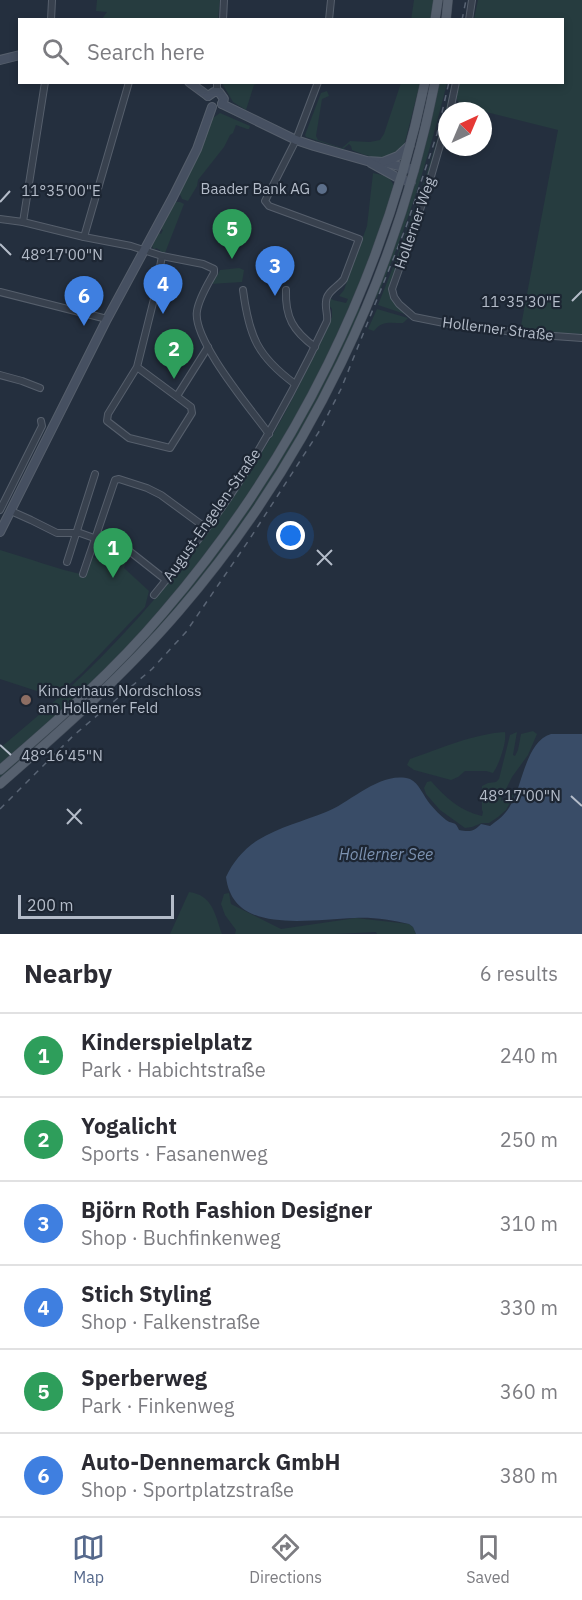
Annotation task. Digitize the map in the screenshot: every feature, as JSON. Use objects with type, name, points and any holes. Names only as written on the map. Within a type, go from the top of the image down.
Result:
[{"type":"main road","points":[[435,18],[438,0]]},
{"type":"main road","points":[[446,18],[448,0]]},
{"type":"main road","points":[[0,770],[92,688],[148,630],[198,572],[253,495],[297,425],[365,284],[404,168],[424,84]]},
{"type":"main road","points":[[0,784],[71,722],[142,653],[207,577],[263,500],[305,431],[344,357],[384,264],[411,182],[435,84]]},
{"type":"street","points":[[51,18],[52,0]]},
{"type":"street","points":[[222,18],[224,0]]},
{"type":"street","points":[[329,18],[332,0]]},
{"type":"street","points":[[469,18],[472,0]]},
{"type":"street","points":[[0,60],[18,56]]},
{"type":"street","points":[[23,222],[45,84]]},
{"type":"street","points":[[84,237],[128,84]]},
{"type":"street","points":[[195,84],[214,90],[223,96],[222,104]]},
{"type":"street","points":[[296,140],[317,84]]},
{"type":"street","points":[[452,102],[456,84]]},
{"type":"street","points":[[212,107],[208,101],[214,90]]},
{"type":"street","points":[[222,104],[296,140],[367,161],[400,179],[411,182]]},
{"type":"street","points":[[212,107],[219,107],[222,104]]},
{"type":"street","points":[[0,532],[107,319],[173,197],[194,154],[212,107]]},
{"type":"street","name":"August-Engelen-Straße","points":[[154,595],[206,528],[268,434],[315,347],[327,321],[325,300],[344,279],[359,239],[266,204],[296,140]]},
{"type":"street","points":[[383,162],[398,156],[410,145]]},
{"type":"street","name":"Hollerner Weg","points":[[414,317],[399,304],[392,289],[438,152]]},
{"type":"street","points":[[367,161],[383,162],[414,170]]},
{"type":"street","points":[[0,219],[131,246],[162,256],[203,264],[214,269],[196,312],[198,327],[217,363],[268,434]]},
{"type":"street","points":[[137,367],[189,405],[192,410],[170,448],[129,438],[106,421],[137,367],[162,256]]},
{"type":"street","points":[[243,290],[250,330],[260,349],[275,368],[295,384]]},
{"type":"street","points":[[286,290],[286,303],[291,320],[301,337],[315,347]]},
{"type":"street","points":[[0,292],[107,319]]},
{"type":"street","name":"Hollerner Straße","points":[[414,317],[465,326],[582,338]]},
{"type":"street","points":[[177,396],[208,347]]},
{"type":"street","points":[[0,375],[40,388]]},
{"type":"street","points":[[0,510],[42,426],[40,421]]},
{"type":"street","points":[[67,562],[95,474]]},
{"type":"street","points":[[83,574],[114,481],[118,479],[161,495],[206,528]]},
{"type":"street","points":[[11,511],[57,533],[76,533],[128,550],[166,580]]},
{"type":"green space","points":[[97,0],[220,0],[218,18],[103,18],[107,12],[96,11]]},
{"type":"green space","points":[[414,0],[435,0],[432,18],[411,18]]},
{"type":"green space","points":[[478,0],[582,0],[582,334],[520,331],[558,130],[492,114],[492,102],[459,102],[456,97],[459,84],[564,84],[564,18],[474,18]]},
{"type":"green space","points":[[223,84],[257,84],[254,85],[246,110],[233,102]]},
{"type":"green space","points":[[401,84],[420,84],[405,142],[395,154],[382,158],[374,157],[352,150],[349,144],[343,149],[306,137],[305,135],[321,93],[327,91],[329,96],[322,99],[316,136],[318,140],[342,148],[350,141],[380,140]]},
{"type":"green space","points":[[439,84],[447,84],[442,102],[438,102],[438,118],[433,138],[398,246],[375,298],[412,192]]},
{"type":"green space","points":[[452,84],[454,84],[449,102],[447,102]]},
{"type":"green space","points":[[220,113],[250,126],[249,129],[236,125],[224,147],[198,180],[188,201],[182,199],[179,192],[213,118]]},
{"type":"green space","points":[[438,136],[438,144],[428,179],[394,273],[390,293],[408,315],[378,305],[429,167]]},
{"type":"green space","points":[[373,173],[390,179],[394,190],[364,275],[313,388],[259,481],[193,573],[116,661],[0,766],[0,748],[72,685],[136,620],[187,560],[255,464],[290,403],[332,317],[332,309],[328,304],[329,297],[346,303],[348,299],[339,296],[344,290],[367,226]]},
{"type":"green space","points":[[175,202],[184,204],[165,253],[156,248],[154,250],[152,246],[159,233],[161,234],[163,230],[161,229]]},
{"type":"green space","points":[[239,268],[244,270],[242,282],[210,284],[220,270]]},
{"type":"green space","points":[[359,307],[361,308],[340,357],[295,443],[270,483],[211,566],[145,644],[64,723],[0,778],[0,775],[42,738],[217,553],[290,442],[320,389]]},
{"type":"green space","points":[[377,309],[408,318],[403,323],[384,324],[374,331],[368,329]]},
{"type":"green space","points":[[0,550],[85,575],[90,556],[116,564],[126,562],[124,568],[149,591],[145,607],[82,673],[55,697],[0,679]]},
{"type":"green space","points":[[533,731],[537,734],[528,755],[512,777],[501,801],[516,789],[516,791],[506,810],[489,823],[465,828],[440,810],[426,794],[424,788],[427,782],[431,781],[454,803],[482,816],[482,786],[499,779],[510,735],[517,732],[513,755],[515,756],[521,734]]},
{"type":"green space","points":[[505,732],[502,753],[493,773],[465,771],[451,780],[414,770],[407,765],[410,759],[456,742]]},
{"type":"green space","points":[[189,892],[203,897],[212,907],[222,934],[170,934]]},
{"type":"green space","points":[[229,893],[231,904],[281,929],[356,918],[409,924],[416,934],[377,934],[376,932],[235,934],[236,930],[225,915],[221,904],[224,894]]},
{"type":"water","name":"Hollerner See","points":[[551,734],[582,734],[582,934],[416,934],[409,924],[375,918],[274,920],[256,916],[242,908],[231,895],[226,877],[239,856],[253,844],[274,831],[335,808],[388,779],[399,777],[413,781],[436,810],[446,820],[455,824],[459,830],[471,831],[481,824],[490,826],[504,815],[510,806],[535,746]]},
{"type":"railway","points":[[462,18],[466,0]]},
{"type":"railway","points":[[0,809],[73,736],[152,669],[186,632],[320,430],[341,389],[406,227],[437,134],[449,84]]},
{"type":"place","name":"Baader Bank AG","points":[[322,189]]},
{"type":"place","name":"Sperberweg","points":[[232,259]]},
{"type":"place","name":"Björn Roth Fashion Designer","points":[[275,296]]},
{"type":"place","name":"Stich Styling","points":[[163,314]]},
{"type":"place","name":"Auto-Dennemarck GmbH","points":[[84,326]]},
{"type":"place","name":"Yogalicht","points":[[174,379]]},
{"type":"place","name":"Kinderspielplatz","points":[[113,578]]},
{"type":"place","name":"Kinderhaus Nordschloss am Hollerner Feld","points":[[26,700]]}]
